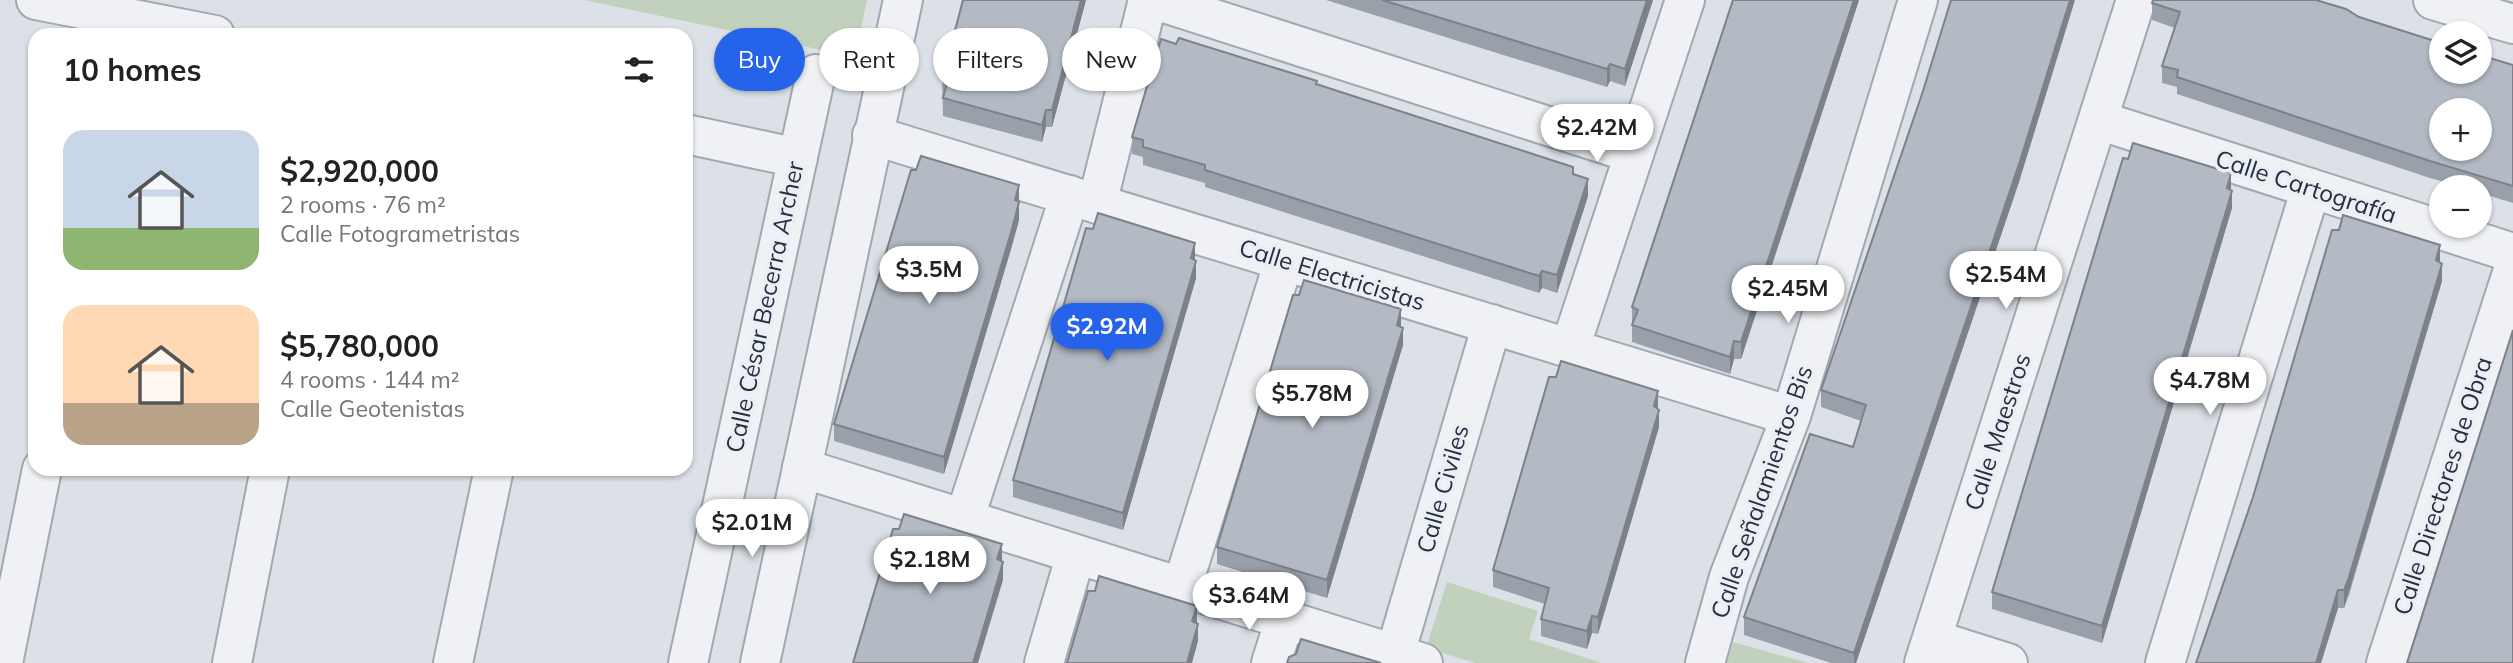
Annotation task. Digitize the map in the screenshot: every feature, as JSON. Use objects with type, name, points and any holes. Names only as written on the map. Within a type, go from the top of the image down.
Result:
[{"type":"street","points":[[36,0],[130,26],[149,28]]},
{"type":"street","points":[[760,663],[903,0]]},
{"type":"street","points":[[964,520],[1083,199],[1148,0]]},
{"type":"street","points":[[1155,0],[1632,153]]},
{"type":"street","points":[[1570,348],[1632,153],[1685,0]]},
{"type":"street","name":"Calle Señalamientos Bis","points":[[1705,663],[1730,577],[1791,416],[1918,0]]},
{"type":"street","name":"Calle Maestros","points":[[1928,651],[2136,0]]},
{"type":"street","points":[[2433,0],[2513,24]]},
{"type":"street","name":"Calle César Becerra Archer","points":[[688,663],[816,74]]},
{"type":"street","name":"Calle Cartografía","points":[[2098,120],[2513,253]]},
{"type":"street","name":"Calle Electricistas","points":[[872,135],[1791,416]]},
{"type":"street","points":[[693,136],[798,158]]},
{"type":"street","points":[[2165,663],[2311,188]]},
{"type":"street","points":[[1182,587],[1284,261]]},
{"type":"street","name":"Calle Directores de Obra","points":[[2386,663],[2513,270]]},
{"type":"street","name":"Calle Civiles","points":[[1409,658],[1492,324]]},
{"type":"street","points":[[802,468],[1409,658]]},
{"type":"street","points":[[3,663],[41,476]]},
{"type":"street","points":[[232,663],[269,476]]},
{"type":"street","points":[[453,663],[493,476]]},
{"type":"street","points":[[1044,663],[1076,554]]},
{"type":"street","points":[[1271,663],[1285,619]]},
{"type":"street","points":[[1928,651],[2008,663]]},
{"type":"green space","points":[[584,0],[867,0],[861,28],[819,28],[819,49],[805,46],[805,28],[717,28]]},
{"type":"green space","points":[[1447,582],[1538,611],[1529,639],[1602,663],[1475,663],[1426,648]]},
{"type":"green space","points":[[1733,642],[1808,663],[1726,663]]},
{"type":"building","points":[[963,0],[1081,0],[1074,28],[1062,28],[1062,72],[1052,110],[1046,110],[1042,125],[943,98],[945,91],[1048,91],[1048,28],[956,28]]},
{"type":"building","points":[[1382,0],[1647,0],[1625,69],[1610,64],[1607,69]]},
{"type":"building","points":[[1733,0],[1854,0],[1741,342],[1734,341],[1730,357],[1632,325],[1638,310],[1632,307]]},
{"type":"building","points":[[1951,0],[2070,0],[2020,161],[1854,653],[1744,617],[1810,434],[1853,447],[1866,405],[1821,390],[1923,91]]},
{"type":"building","points":[[2153,0],[2316,0],[2429,39],[2429,84],[2492,84],[2492,59],[2513,65],[2513,186],[2492,180],[2492,175],[2476,175],[2430,161],[2492,161],[2492,98],[2429,98],[2429,161],[2177,77],[2178,70],[2162,66],[2180,12],[2152,3]]},
{"type":"building","points":[[1179,38],[1573,167],[1573,174],[1588,179],[1557,275],[1542,271],[1539,276],[1205,170],[1205,165],[1143,147],[1143,140],[1132,137],[1146,91],[1161,91],[1161,39],[1176,44]]},
{"type":"building","points":[[2133,143],[2231,173],[2227,188],[2232,191],[2102,626],[1992,592],[2123,158],[2128,159]]},
{"type":"building","points":[[921,156],[1019,185],[1015,200],[1019,202],[1012,229],[944,457],[834,424],[911,170],[916,170]]},
{"type":"building","points":[[1098,213],[1195,243],[1191,258],[1196,261],[1123,513],[1013,480],[1086,228],[1093,229]]},
{"type":"building","points":[[2343,215],[2440,245],[2436,260],[2442,264],[2349,577],[2344,590],[2338,590],[2316,663],[2196,663],[2253,497],[2332,230],[2339,230]]},
{"type":"building","points":[[1304,280],[1401,309],[1397,325],[1403,328],[1327,580],[1217,547],[1293,295],[1299,295]]},
{"type":"building","points":[[2513,330],[2513,663],[2407,663]]},
{"type":"building","points":[[1561,361],[1658,391],[1654,406],[1659,410],[1598,617],[1592,616],[1587,631],[1541,619],[1549,588],[1493,570],[1549,377],[1556,377]]},
{"type":"building","points":[[904,514],[1002,544],[997,559],[1003,562],[973,663],[853,663],[893,529],[899,529]]},
{"type":"building","points":[[1099,576],[1197,606],[1192,621],[1198,624],[1187,663],[1067,663],[1088,591],[1095,591]]},
{"type":"building","points":[[1301,639],[1381,663],[1287,663],[1289,657],[1296,654]]}]
